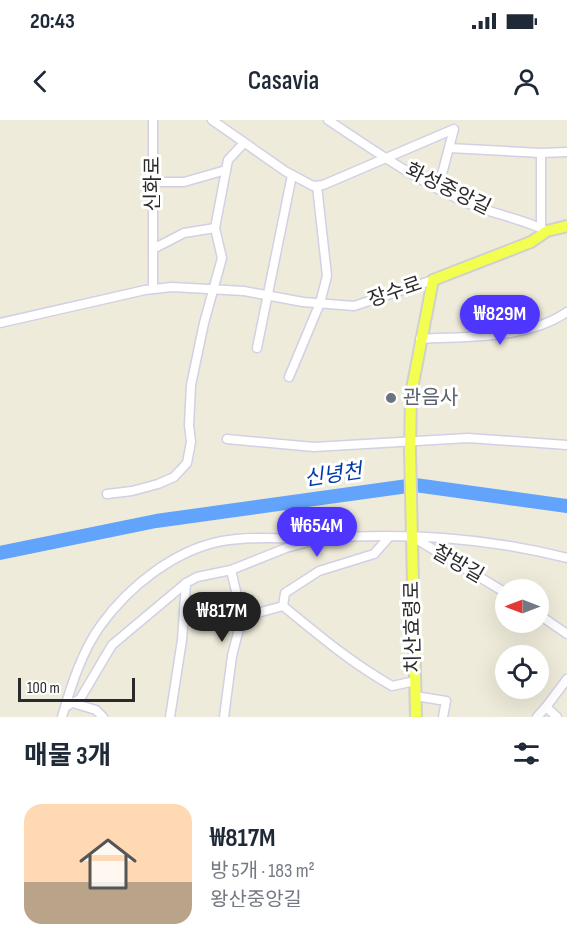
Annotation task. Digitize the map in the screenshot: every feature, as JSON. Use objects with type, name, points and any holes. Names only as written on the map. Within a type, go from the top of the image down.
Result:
[{"type":"main road","name":"장수로","points":[[433,280],[531,242],[544,229],[567,226]]},
{"type":"main road","points":[[410,446],[411,394],[433,280]]},
{"type":"main road","name":"치산효령로","points":[[410,446],[416,717]]},
{"type":"street","name":"신화로","points":[[153,120],[153,289]]},
{"type":"street","points":[[212,120],[292,175],[317,186],[327,276],[320,303],[289,377]]},
{"type":"street","name":"화성중앙길","points":[[332,122],[385,158],[438,189],[474,206],[528,221],[544,229]]},
{"type":"street","points":[[385,158],[455,124]]},
{"type":"street","points":[[438,189],[455,124]]},
{"type":"street","points":[[107,494],[132,491],[158,484],[174,477],[187,463],[191,442],[189,425],[191,385],[222,258],[214,228],[228,160],[244,143]]},
{"type":"street","points":[[449,148],[542,153],[567,152]]},
{"type":"street","points":[[542,153],[544,229]]},
{"type":"street","name":"화성중앙길","points":[[317,186],[356,172],[385,158]]},
{"type":"street","points":[[154,182],[184,182],[226,170]]},
{"type":"street","points":[[256,348],[292,175]]},
{"type":"street","name":"신화로","points":[[153,249],[184,233],[214,228]]},
{"type":"street","name":"장수로","points":[[0,323],[153,289],[172,287],[213,289],[354,306],[433,280]]},
{"type":"street","points":[[420,339],[476,336],[539,327],[567,312]]},
{"type":"street","points":[[227,439],[314,447],[410,446],[468,438],[567,445]]},
{"type":"street","points":[[62,717],[69,705],[86,653],[100,626],[148,576],[174,559],[207,544],[232,540],[411,536],[458,538],[510,545],[567,558]]},
{"type":"street","name":"찰방길","points":[[411,536],[495,586]]},
{"type":"street","points":[[283,606],[285,593],[319,571],[374,554],[388,537]]},
{"type":"street","points":[[69,705],[80,699],[112,645],[186,583],[231,570],[286,548],[321,538]]},
{"type":"street","points":[[224,717],[232,656],[242,617],[231,570]]},
{"type":"street","points":[[170,717],[182,640],[186,583]]},
{"type":"street","points":[[283,606],[329,645],[361,668],[392,686],[415,681]]},
{"type":"street","points":[[242,617],[283,606]]},
{"type":"street","points":[[549,621],[567,633]]},
{"type":"street","points":[[537,717],[567,679]]},
{"type":"street","points":[[415,696],[446,701],[443,717]]},
{"type":"street","points":[[69,705],[96,710],[103,717]]},
{"type":"street","points":[[546,707],[557,717]]},
{"type":"waterway","name":"신녕천","points":[[0,553],[156,521],[415,485],[567,506]]},
{"type":"place","name":"관음사","points":[[391,398]]}]
